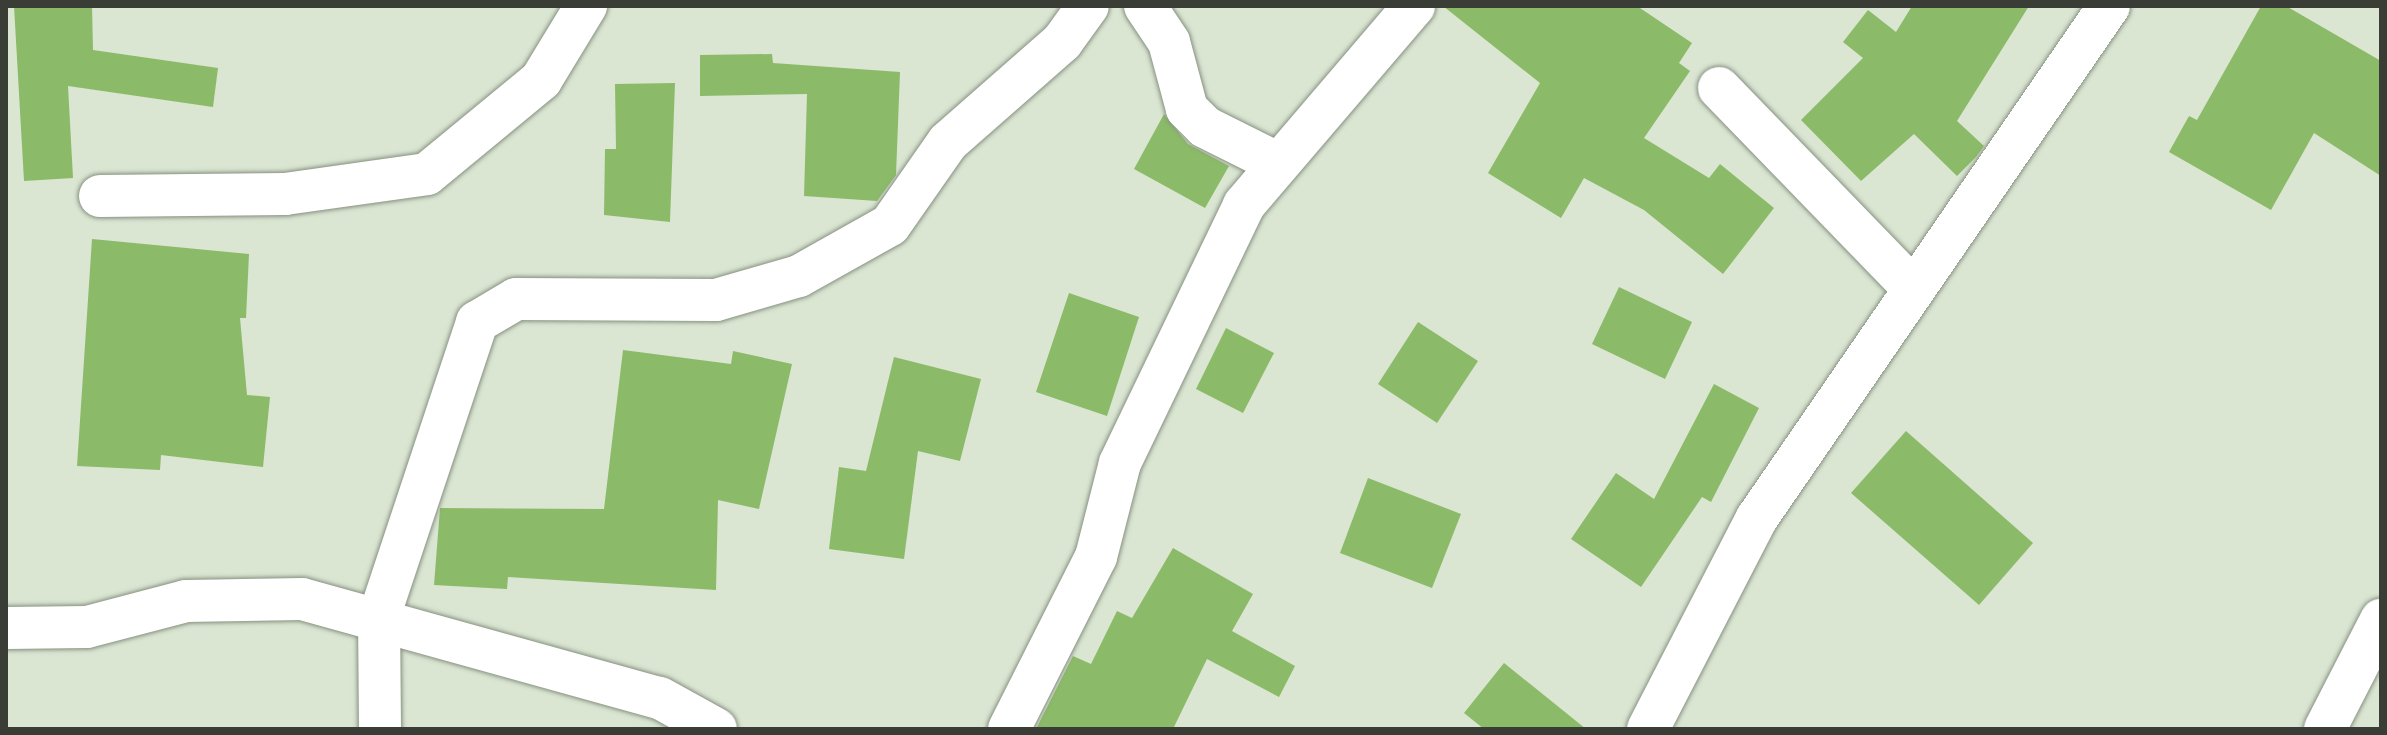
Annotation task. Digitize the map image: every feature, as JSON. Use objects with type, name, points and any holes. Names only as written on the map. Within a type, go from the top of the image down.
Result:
[{"type":"street","points":[[100,196],[285,194],[427,174],[541,80],[586,6]]},
{"type":"street","points":[[380,729],[379,617],[455,401],[462,356],[489,310],[536,297],[716,300],[799,276],[890,225],[948,142],[1062,42],[1088,6]]},
{"type":"street","points":[[1145,6],[1169,42],[1187,109],[1205,127],[1277,163]]},
{"type":"street","points":[[1009,729],[1096,557],[1120,463],[1244,205],[1414,6]]},
{"type":"street","points":[[1648,729],[1757,518],[1912,287],[2109,6]]},
{"type":"street","points":[[1719,88],[1912,287]]},
{"type":"street","points":[[6,628],[87,627],[186,601],[265,594],[379,617],[660,698],[716,729]]},
{"type":"street","points":[[2325,729],[2381,620]]},
{"type":"building","points":[[14,6],[92,6],[93,50],[218,68],[213,107],[68,86],[73,178],[24,181]]},
{"type":"building","points":[[1443,6],[1637,6],[1692,43],[1679,63],[1690,71],[1644,138],[1709,178],[1720,164],[1774,208],[1723,274],[1644,210],[1584,178],[1561,218],[1488,173],[1540,83]]},
{"type":"building","points":[[1912,6],[2029,6],[1957,121],[1984,146],[1976,157],[1957,176],[1914,134],[1861,181],[1801,120],[1863,58],[1843,42],[1868,10],[1896,32]]},
{"type":"building","points":[[2261,6],[2286,6],[2381,61],[2381,176],[2314,133],[2271,210],[2169,152],[2189,116],[2197,120]]},
{"type":"building","points":[[772,54],[773,63],[900,72],[896,175],[877,201],[804,196],[807,94],[700,96],[700,55]]},
{"type":"building","points":[[675,83],[670,222],[604,215],[605,149],[616,149],[615,84]]},
{"type":"building","points":[[1164,114],[1188,144],[1229,166],[1205,208],[1134,169]]},
{"type":"building","points":[[92,239],[249,254],[246,318],[240,318],[247,395],[270,397],[263,467],[161,455],[160,470],[77,466]]},
{"type":"building","points":[[1619,287],[1692,322],[1665,379],[1592,344]]},
{"type":"building","points":[[1069,293],[1139,317],[1107,416],[1036,392]]},
{"type":"building","points":[[1418,322],[1478,361],[1437,423],[1378,384]]},
{"type":"building","points":[[1226,328],[1274,353],[1243,413],[1196,389]]},
{"type":"building","points":[[623,350],[731,364],[733,351],[792,364],[759,509],[718,500],[716,590],[508,577],[507,589],[434,585],[440,508],[604,509]]},
{"type":"building","points":[[894,357],[981,379],[960,461],[918,451],[904,559],[829,549],[839,467],[866,471]]},
{"type":"building","points":[[1714,384],[1759,408],[1711,502],[1702,497],[1641,587],[1571,539],[1616,473],[1654,499]]},
{"type":"building","points":[[1906,431],[2033,543],[1979,605],[1851,493]]},
{"type":"building","points":[[1368,478],[1461,514],[1432,588],[1340,553]]},
{"type":"building","points":[[1173,548],[1253,594],[1232,631],[1295,666],[1279,697],[1207,659],[1173,729],[1036,729],[1073,656],[1091,664],[1117,611],[1132,618]]},
{"type":"building","points":[[1504,663],[1586,729],[1484,729],[1464,713]]}]
